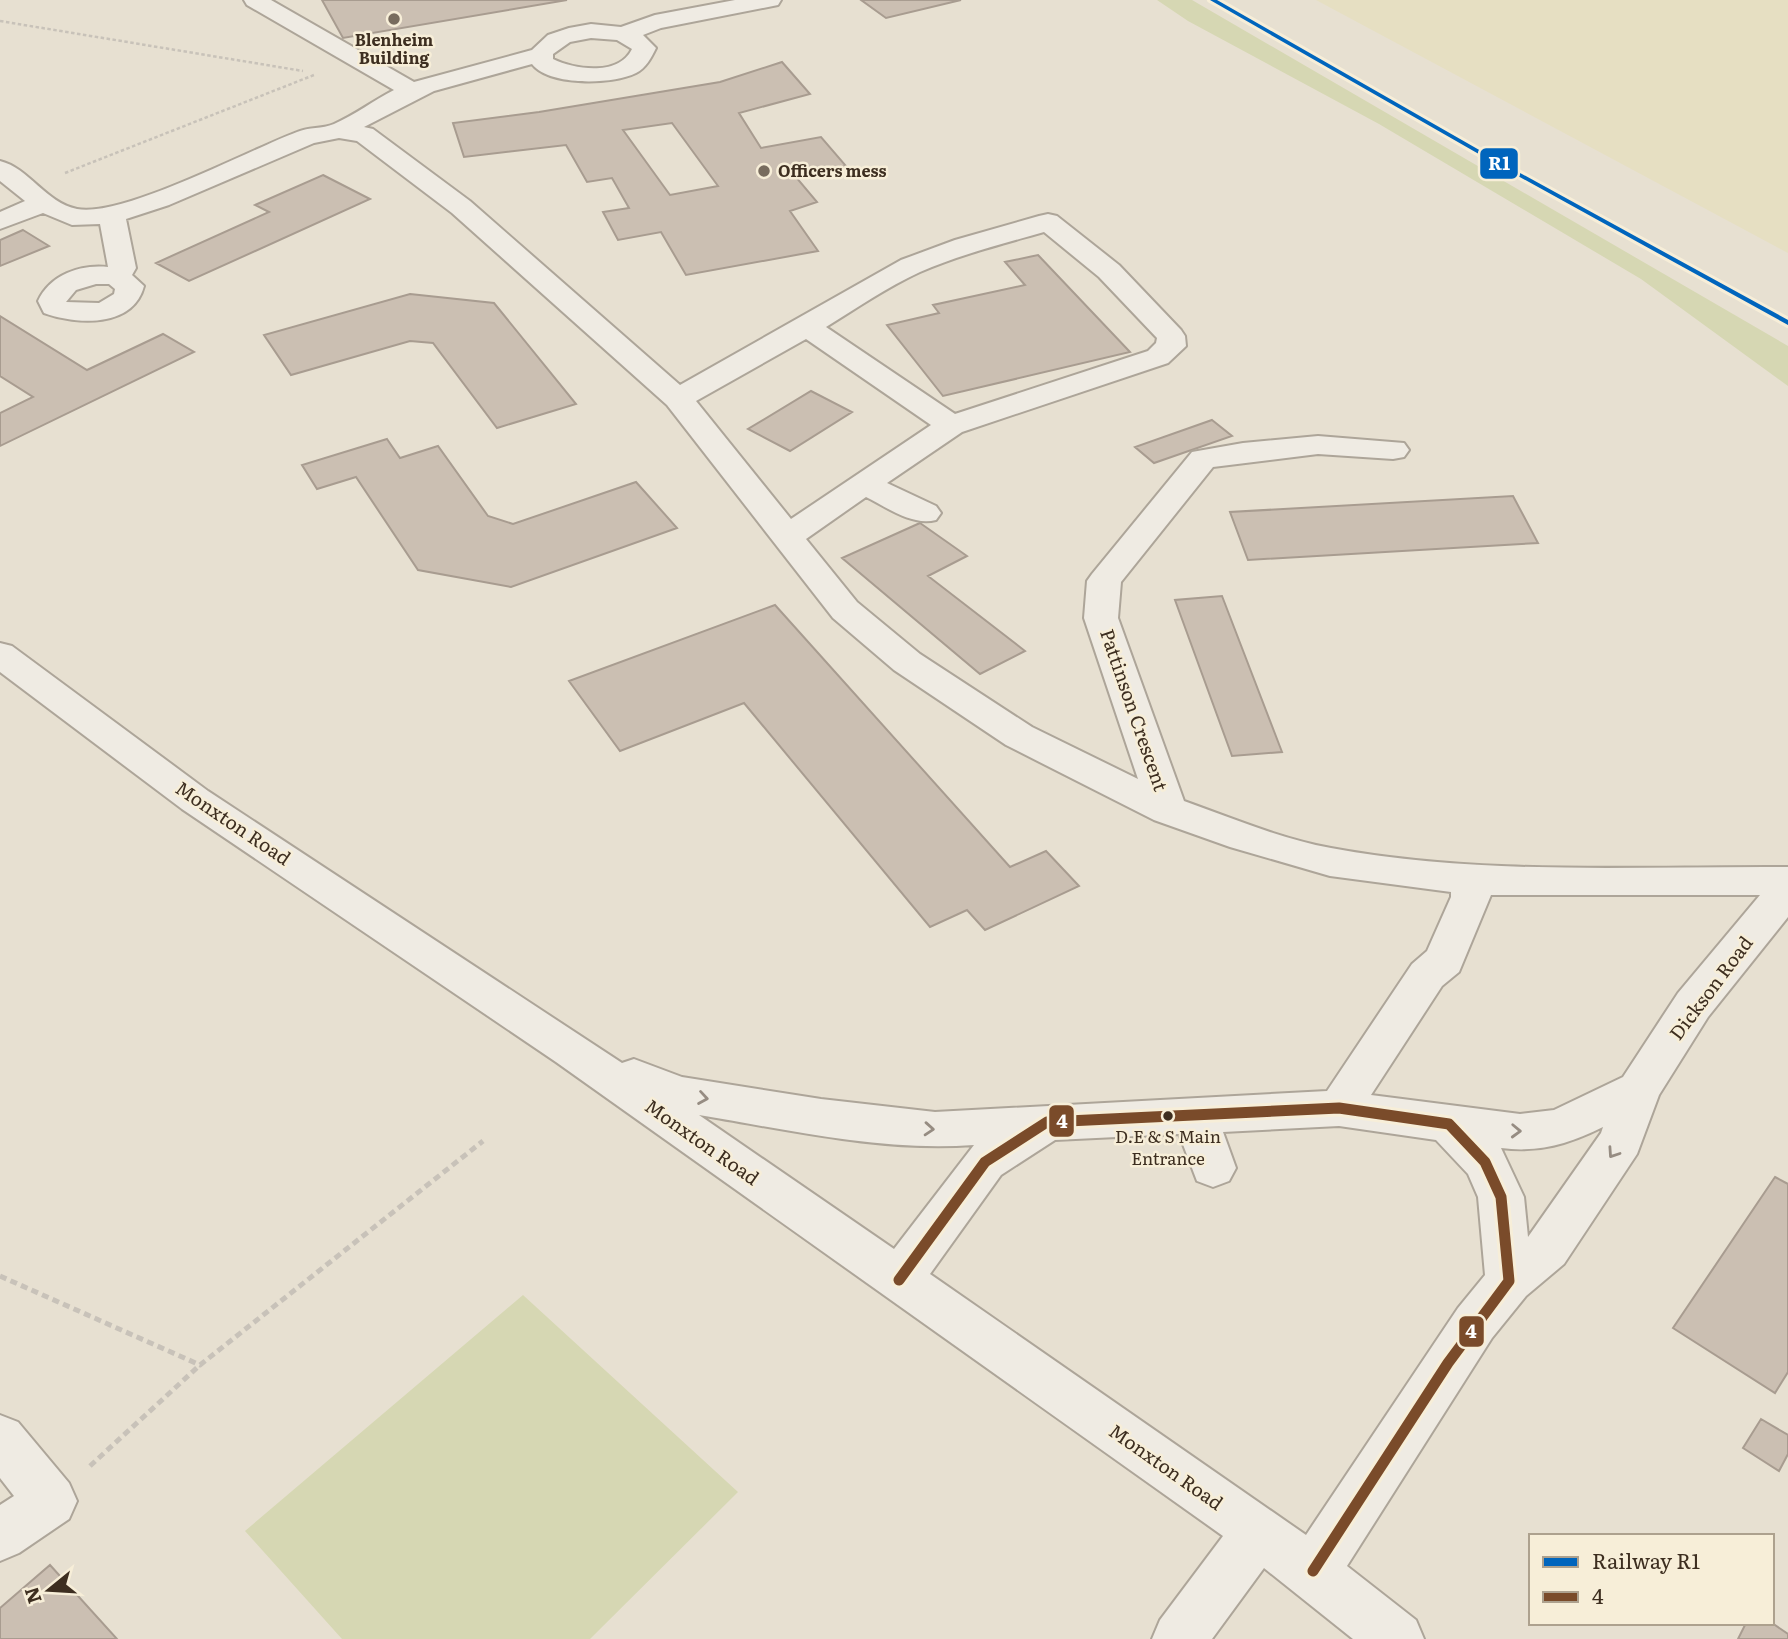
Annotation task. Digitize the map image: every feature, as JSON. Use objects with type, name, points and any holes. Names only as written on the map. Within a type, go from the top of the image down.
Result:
[{"type":"street","points":[[255,0],[413,91]]},
{"type":"street","points":[[624,34],[654,22],[771,0]]},
{"type":"street","points":[[339,131],[380,106],[413,91],[540,55],[547,44],[573,34],[591,31],[624,34],[639,41],[644,48],[642,56],[633,65],[603,74],[566,73],[552,69],[543,62],[540,55]]},
{"type":"street","points":[[0,169],[35,196],[72,217],[112,215],[160,198],[308,136],[339,131],[364,134],[461,207],[678,399],[845,610],[907,662],[1019,736],[1168,810],[1244,837],[1330,862],[1472,880],[1788,881]]},
{"type":"street","points":[[0,221],[35,196]]},
{"type":"street","points":[[112,215],[122,268],[117,277]]},
{"type":"street","points":[[678,399],[911,266],[965,246],[1048,222],[1109,271],[1171,336],[1171,345],[1158,357],[951,425],[788,536]]},
{"type":"street","points":[[807,327],[951,425]]},
{"type":"street","name":"Pattinson Crescent","points":[[1168,810],[1101,618],[1104,580],[1203,459],[1242,452],[1318,445],[1393,450]]},
{"type":"street","points":[[864,484],[925,513]]},
{"type":"street","name":"Monxton Road","points":[[0,654],[195,800],[311,874],[571,1050],[1259,1531],[1396,1639]]},
{"type":"street","points":[[1339,1108],[1427,975],[1444,961],[1471,897],[1472,880]]},
{"type":"street","name":"Dickson Road","points":[[1313,1571],[1455,1353],[1509,1281],[1547,1250],[1621,1141],[1640,1090],[1693,1005],[1788,889]]},
{"type":"street","points":[[571,1050],[677,1094],[821,1117],[935,1130],[1339,1108],[1520,1132],[1560,1128],[1640,1090]]},
{"type":"street","points":[[1195,1114],[1213,1168]]},
{"type":"street","points":[[899,1280],[985,1162],[1047,1122]]},
{"type":"street","points":[[1449,1124],[1485,1162],[1501,1197],[1509,1281]]},
{"type":"street","points":[[0,1439],[51,1501],[0,1535]]},
{"type":"street","points":[[1179,1639],[1259,1531]]},
{"type":"path","points":[[0,21],[318,73],[35,196]]},
{"type":"path","points":[[51,1501],[200,1365],[482,1141]]},
{"type":"path","points":[[0,1276],[200,1365]]},
{"type":"shaded area","points":[[1316,0],[1788,0],[1788,253]]},
{"type":"green space","points":[[1157,0],[1192,0],[1788,346],[1788,386],[1641,279],[1379,124],[1188,21]]},
{"type":"green space","points":[[523,1295],[738,1492],[590,1639],[342,1639],[245,1531]]},
{"type":"building","name":"Blenheim Building","points":[[322,0],[567,0],[343,38]]},
{"type":"building","points":[[861,0],[961,0],[886,18]]},
{"type":"building","name":"Officers mess","points":[[782,62],[810,94],[739,113],[761,148],[821,137],[846,166],[795,176],[817,202],[790,211],[818,251],[686,275],[661,232],[618,240],[603,212],[629,208],[612,178],[587,182],[566,145],[464,157],[453,123],[539,112],[720,82]],"holes":[[[672,123],[718,186],[670,195],[623,130]]]},
{"type":"building","points":[[323,175],[370,199],[189,281],[156,263],[269,212],[255,205]]},
{"type":"building","points":[[23,230],[49,246],[0,266],[0,240]]},
{"type":"building","points":[[1038,255],[1130,352],[943,396],[887,325],[939,313],[933,305],[1025,285],[1005,262]]},
{"type":"building","points":[[410,294],[494,303],[576,404],[497,428],[433,343],[410,341],[291,375],[264,335]]},
{"type":"building","points":[[0,316],[87,370],[163,334],[194,352],[0,446],[0,413],[33,397],[0,376]]},
{"type":"building","points":[[811,391],[852,412],[790,451],[748,429]]},
{"type":"building","points":[[1212,420],[1232,436],[1154,463],[1135,447]]},
{"type":"building","points":[[387,439],[400,458],[438,446],[488,516],[513,524],[636,482],[677,528],[511,587],[418,570],[356,477],[317,489],[302,465]]},
{"type":"building","points":[[1513,496],[1538,543],[1248,560],[1230,512]]},
{"type":"building","points":[[920,523],[967,556],[928,576],[1025,651],[980,674],[842,558]]},
{"type":"building","points":[[1222,596],[1282,752],[1232,756],[1175,600]]},
{"type":"building","points":[[775,605],[1010,867],[1046,851],[1079,886],[985,930],[967,910],[930,927],[744,703],[620,751],[569,681]]},
{"type":"building","points":[[1775,1177],[1788,1184],[1788,1372],[1775,1393],[1673,1328]]},
{"type":"building","points":[[1761,1419],[1788,1435],[1788,1454],[1779,1471],[1743,1448]]},
{"type":"building","points":[[50,1565],[117,1639],[0,1639],[0,1608]]},
{"type":"building","points":[[1774,1624],[1788,1634],[1788,1639],[1738,1639],[1745,1625]]},
{"type":"railway","points":[[1213,0],[1717,284]]},
{"type":"railway","points":[[1714,282],[1788,323]]},
{"type":"rail line","name":"R1","points":[[1213,0],[1500,164],[1788,323]]},
{"type":"transit line","name":"4","points":[[899,1280],[985,1162],[1047,1122],[1339,1108],[1449,1124],[1485,1162],[1501,1197],[1509,1281],[1448,1363],[1313,1571]]},
{"type":"place","name":"Blenheim Building","points":[[394,19]]},
{"type":"place","name":"Officers mess","points":[[764,171]]},
{"type":"place","name":"D.E & S Main Entrance","points":[[1168,1116]]}]
